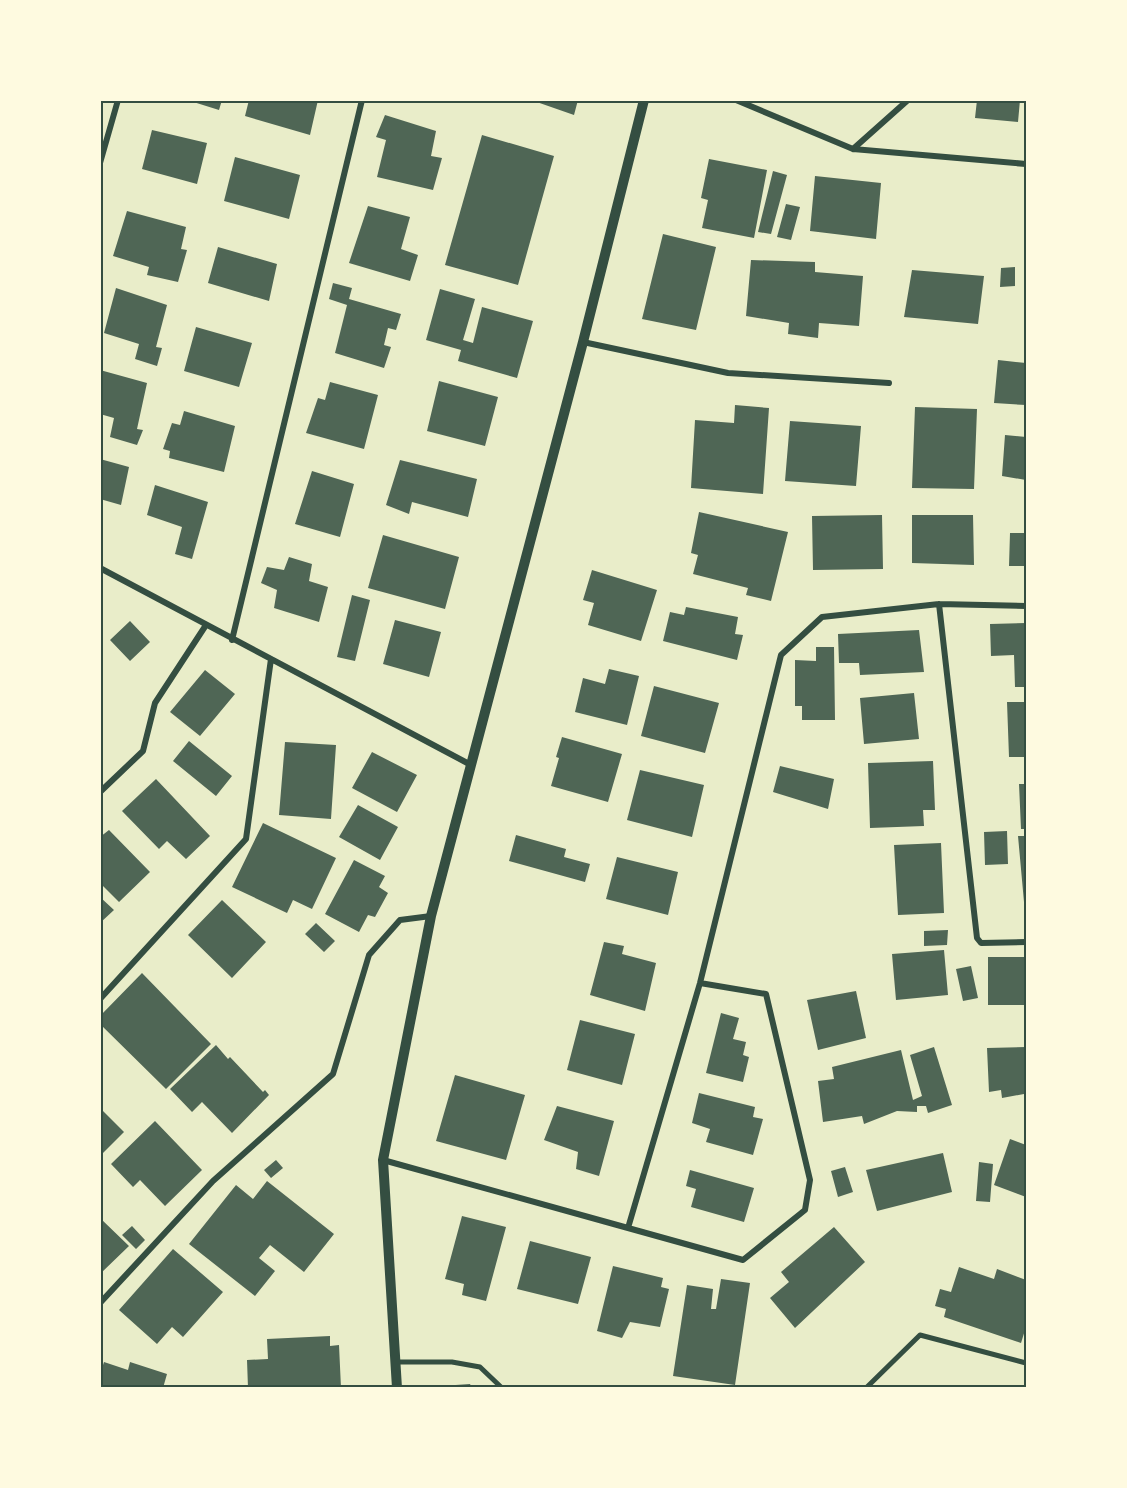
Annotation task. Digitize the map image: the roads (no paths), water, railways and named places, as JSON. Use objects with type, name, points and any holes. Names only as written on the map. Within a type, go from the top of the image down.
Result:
[{"type":"street","points":[[100,163],[118,100]]},
{"type":"street","points":[[232,640],[362,100]]},
{"type":"street","points":[[397,1388],[383,1160],[431,916],[583,342],[644,100]]},
{"type":"street","points":[[736,100],[853,149],[1026,164]]},
{"type":"street","points":[[853,149],[908,100]]},
{"type":"street","points":[[583,342],[728,373],[889,383]]},
{"type":"street","points":[[100,568],[471,765]]},
{"type":"street","points":[[939,604],[976,938],[981,943],[1026,942]]},
{"type":"street","points":[[628,1228],[700,983],[781,655],[822,617],[939,604],[1026,606]]},
{"type":"street","points":[[100,792],[142,752],[155,703],[206,625]]},
{"type":"street","points":[[100,999],[246,839],[271,659]]},
{"type":"street","points":[[100,1303],[213,1181],[333,1074],[369,955],[400,920],[431,916]]},
{"type":"street","points":[[383,1160],[743,1260],[806,1210],[810,1180],[766,994],[700,983]]},
{"type":"street","points":[[866,1388],[920,1335],[1026,1363]]},
{"type":"street","points":[[396,1362],[452,1362],[480,1367],[502,1388]]}]
